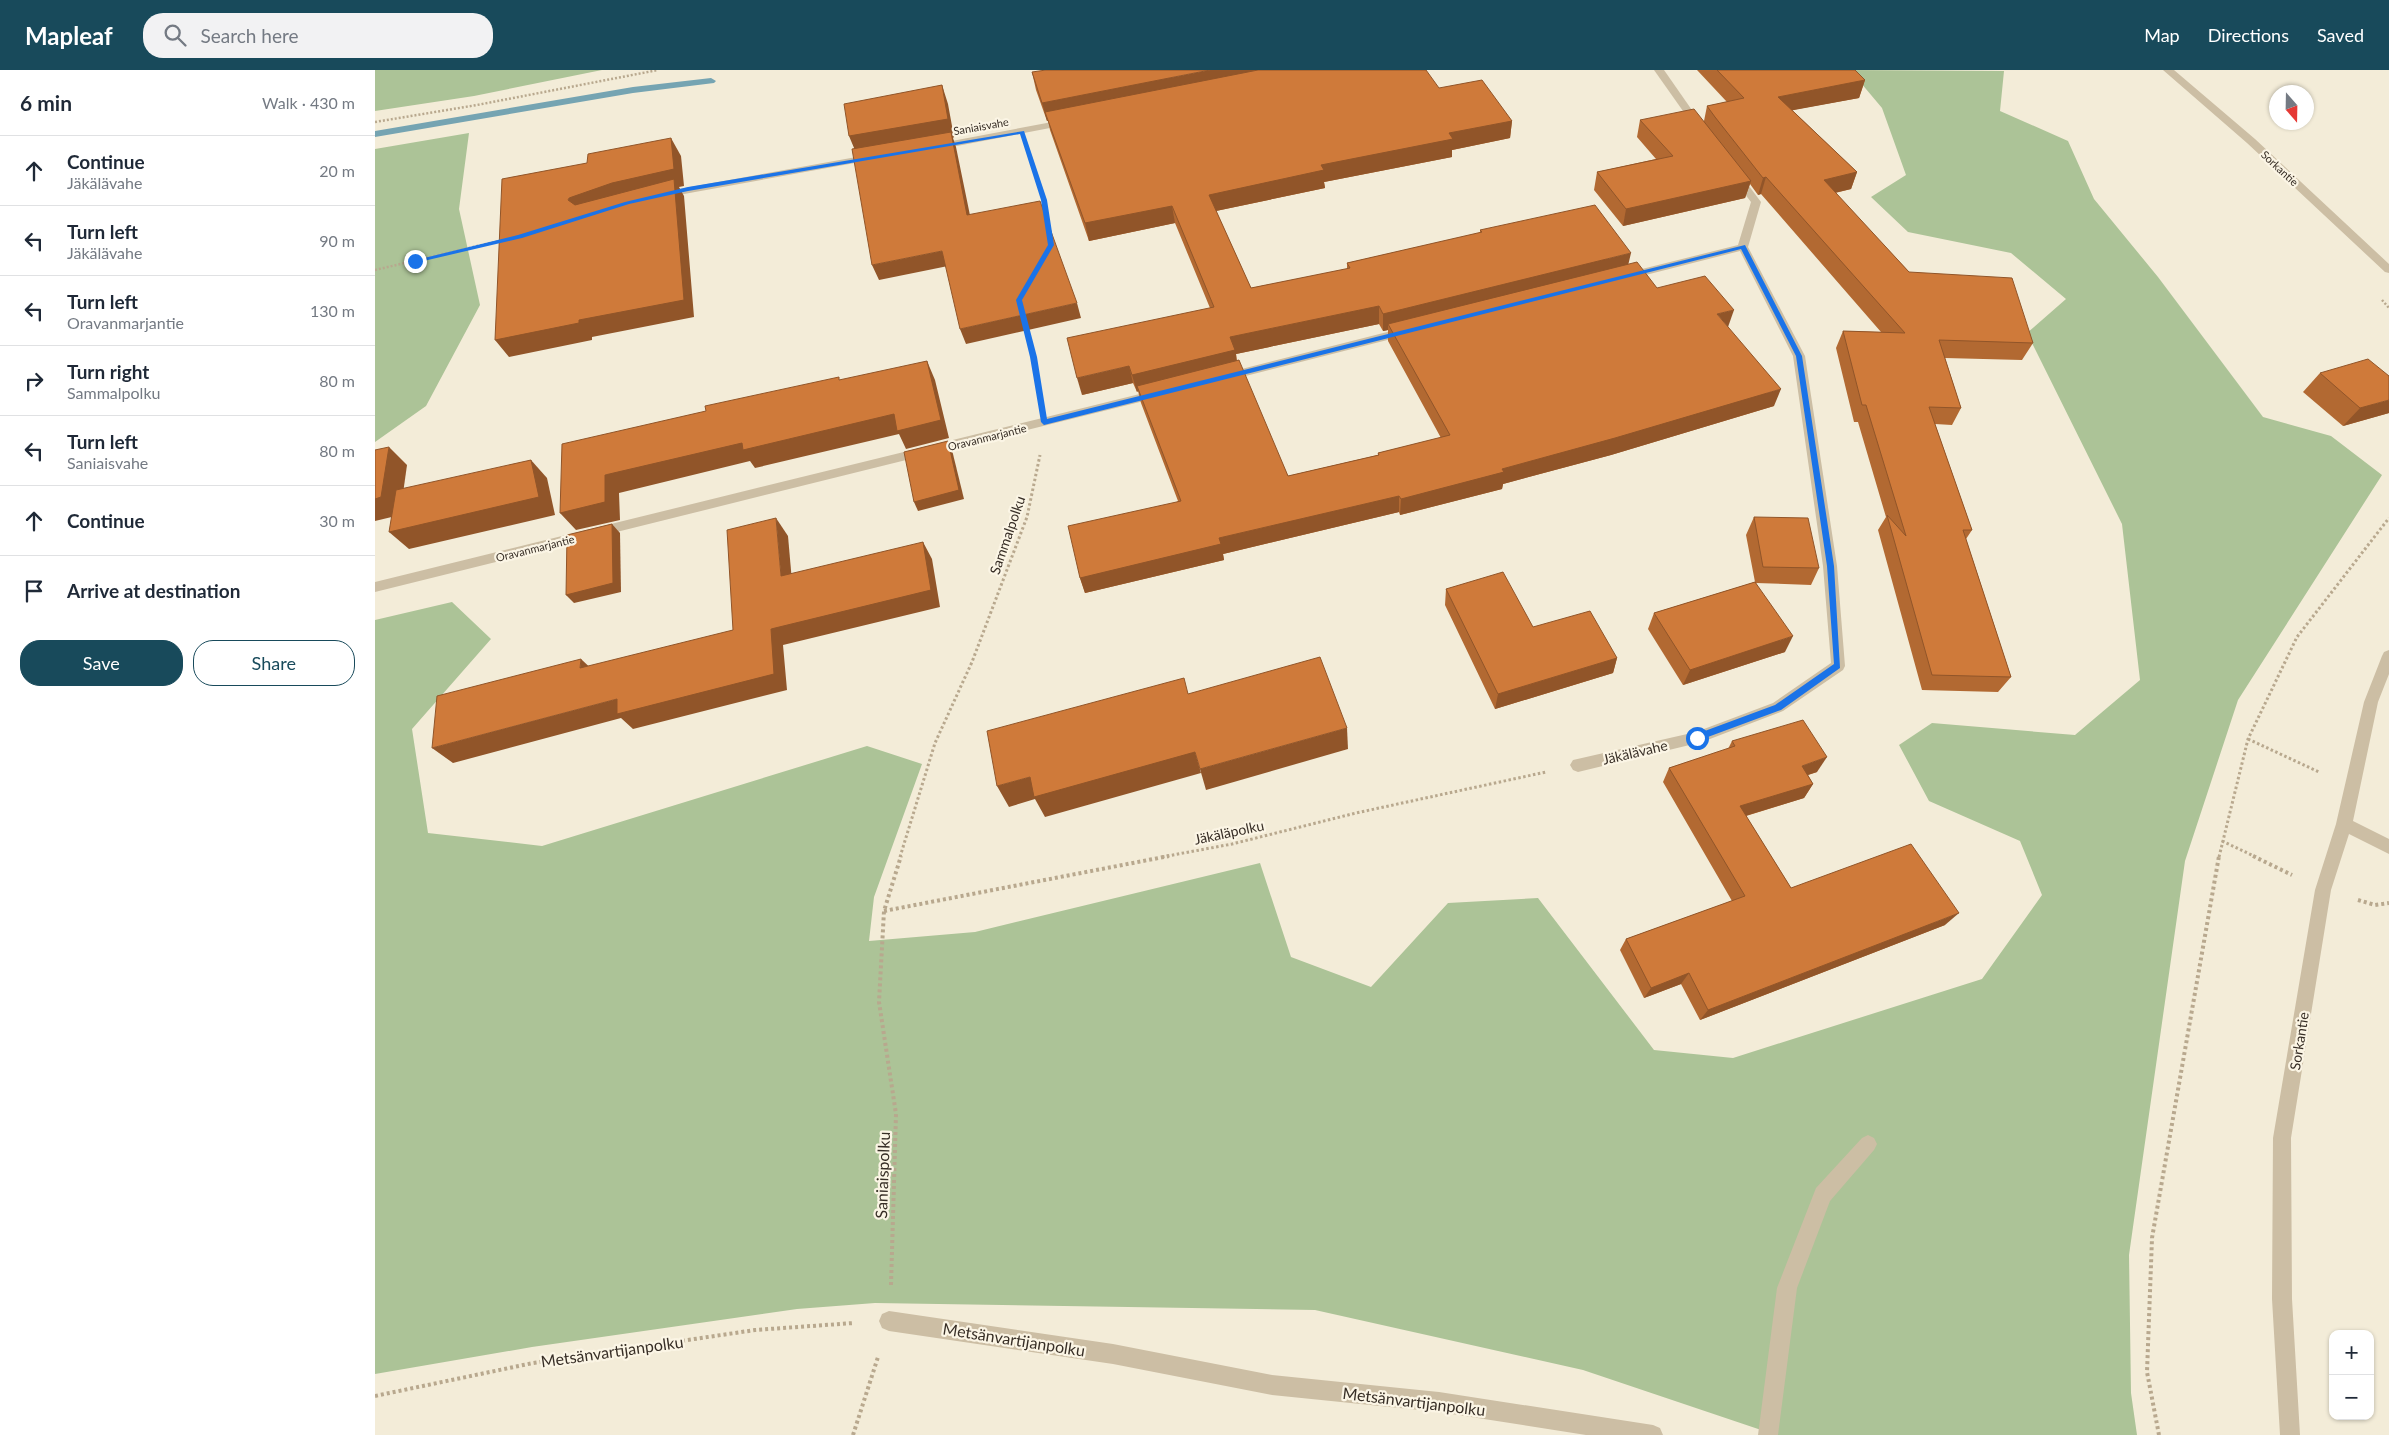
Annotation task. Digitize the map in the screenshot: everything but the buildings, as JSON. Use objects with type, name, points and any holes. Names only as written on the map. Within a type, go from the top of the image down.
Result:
[{"type":"street","points":[[1659,70],[1705,137]]},
{"type":"street","name":"Sorkantie","points":[[2168,70],[2251,141],[2389,270]]},
{"type":"street","name":"Saniaisvahe","points":[[924,149],[1080,120]]},
{"type":"street","points":[[653,197],[885,155]]},
{"type":"street","points":[[1618,278],[1743,247],[1756,202],[1728,166]]},
{"type":"street","name":"Jäkälävahe","points":[[1578,765],[1697,738],[1778,707],[1838,666],[1830,566],[1799,356],[1743,247]]},
{"type":"street","points":[[1216,379],[1417,329]]},
{"type":"street","name":"Oravanmarjantie","points":[[375,587],[1169,391]]},
{"type":"street","name":"Sorkantie","points":[[2289,1435],[2283,1299],[2283,1138],[2323,890],[2344,824],[2371,702],[2389,656]]},
{"type":"street","points":[[2344,824],[2389,847]]},
{"type":"street","points":[[1768,1435],[1787,1288],[1823,1195],[1868,1144]]},
{"type":"street","name":"Metsänvartijanpolku","points":[[889,1321],[1113,1354],[1272,1385],[1439,1402],[1653,1435]]},
{"type":"path","points":[[375,122],[477,105],[657,70]]},
{"type":"path","points":[[1022,132],[1044,200],[1048,227]]},
{"type":"path","points":[[375,270],[510,239]]},
{"type":"path","name":"Sammalpolku","points":[[884,911],[935,743],[972,662],[1027,517],[1039,464],[1044,422],[1033,357],[1024,319]]},
{"type":"path","points":[[2159,1435],[2147,1372],[2152,1238],[2222,841],[2248,739],[2297,637],[2389,518]]},
{"type":"path","name":"Jäkäläpolku","points":[[884,911],[1232,844],[1356,813],[1578,765]]},
{"type":"path","name":"Saniaispolku","points":[[853,1435],[889,1321],[896,1114],[879,1002],[884,911]]},
{"type":"path","name":"Metsänvartijanpolku","points":[[375,1396],[533,1363],[745,1332],[889,1321]]},
{"type":"green space","points":[[375,70],[602,70],[474,96],[375,111]]},
{"type":"green space","points":[[1850,70],[2004,71],[2000,111],[2068,141],[2094,199],[2158,277],[2263,417],[2331,436],[2382,475],[2238,700],[2185,861],[2129,1255],[2131,1393],[2137,1435],[1776,1435],[1583,1370],[1315,1310],[875,1303],[797,1309],[532,1347],[375,1374],[375,620],[452,602],[491,639],[412,729],[428,833],[542,846],[867,746],[922,764],[874,897],[869,941],[975,932],[1260,863],[1291,957],[1371,987],[1448,903],[1538,898],[1654,1050],[1733,1058],[1982,979],[2042,895],[2020,841],[1929,801],[1899,745],[1932,723],[2075,735],[2140,680],[2122,524],[2027,333],[2066,299],[2011,253],[1908,232],[1871,197],[1906,175],[1882,108]]},
{"type":"green space","points":[[469,133],[459,209],[480,305],[426,406],[375,442],[375,149]]},
{"type":"waterway","points":[[375,134],[633,90],[711,81]]},
{"type":"route","points":[[415,261],[520,236],[627,203],[688,189],[1022,132],[1034,174],[1044,200],[1051,245],[1019,300],[1033,357],[1044,422],[1743,247],[1799,356],[1830,566],[1838,666],[1778,707],[1697,738]]}]
